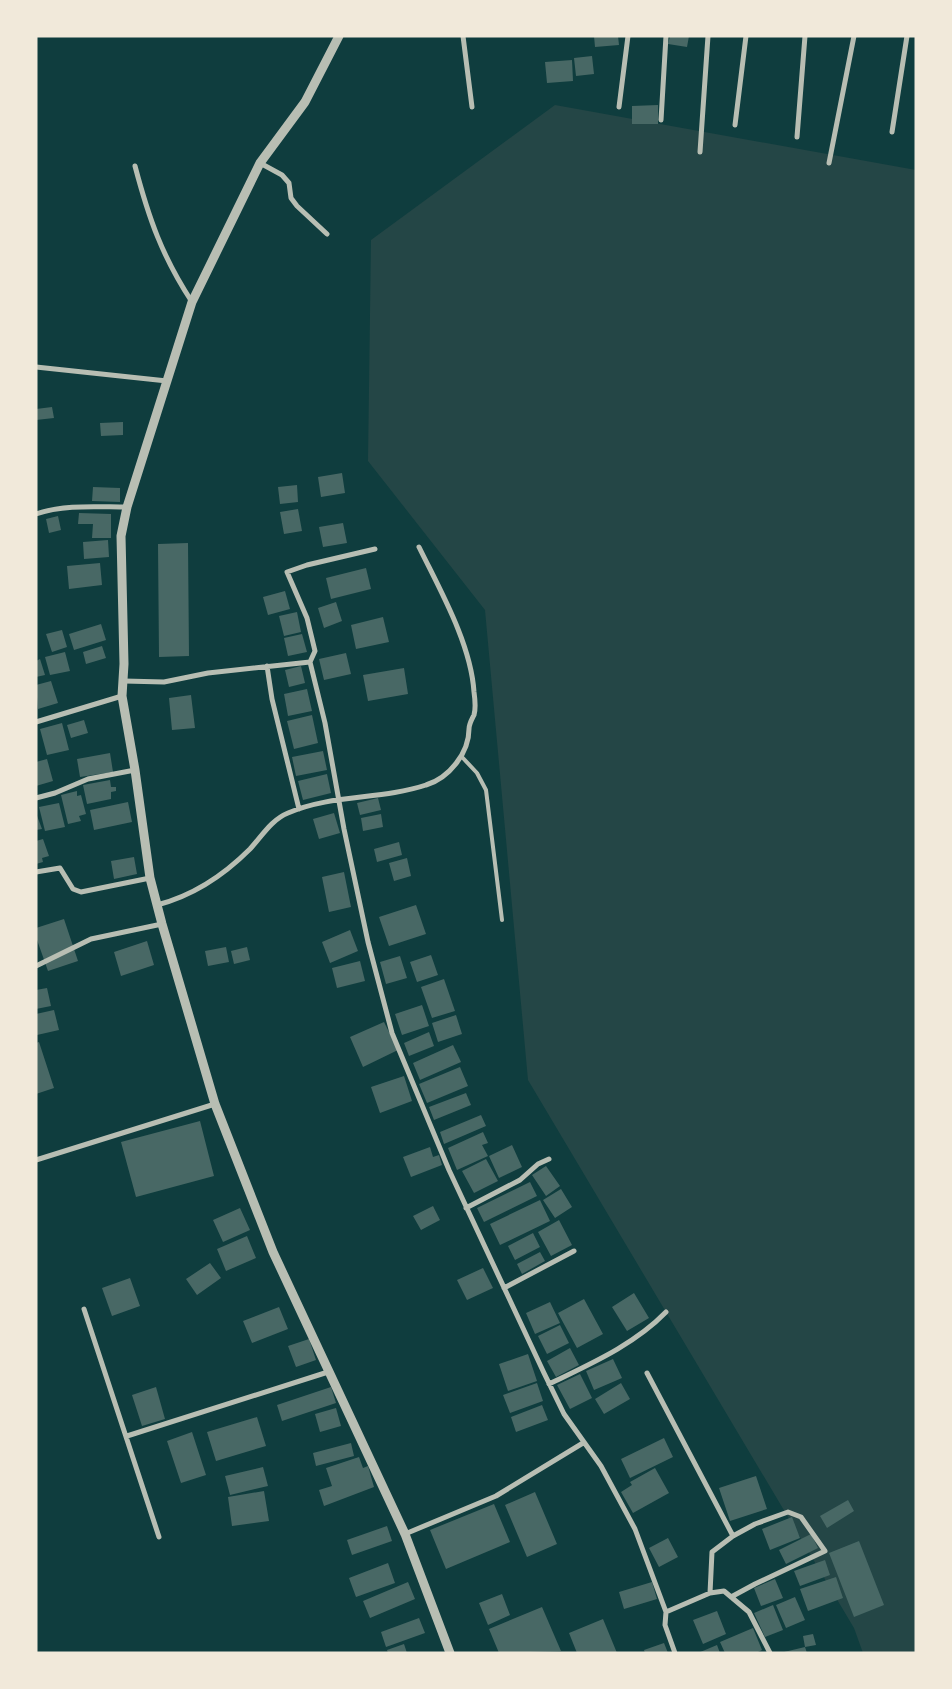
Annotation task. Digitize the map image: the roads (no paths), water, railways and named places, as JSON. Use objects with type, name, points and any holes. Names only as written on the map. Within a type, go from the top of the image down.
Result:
[{"type":"street","points":[[339,36],[305,102],[260,163],[192,302],[127,506],[121,536],[124,681],[122,696],[135,770],[150,878],[215,1104],[273,1252],[405,1534],[450,1653]]},
{"type":"street","points":[[463,36],[472,107]]},
{"type":"street","points":[[619,107],[628,36]]},
{"type":"street","points":[[661,120],[666,36]]},
{"type":"street","points":[[700,152],[708,36]]},
{"type":"street","points":[[735,125],[746,36]]},
{"type":"street","points":[[797,137],[805,36]]},
{"type":"street","points":[[829,162],[854,36]]},
{"type":"street","points":[[892,132],[907,36]]},
{"type":"street","points":[[260,163],[282,175],[289,183],[291,198],[297,206],[327,234]]},
{"type":"street","points":[[135,166],[150,221],[174,274],[192,302]]},
{"type":"street","points":[[36,367],[167,381]]},
{"type":"street","points":[[36,514],[46,510],[77,507],[127,506]]},
{"type":"street","points":[[157,905],[174,900],[223,874],[254,845],[266,829],[281,817],[299,809],[338,800],[426,785],[443,776],[462,757],[470,738],[469,727],[474,713],[474,690],[456,624],[419,547]]},
{"type":"street","points":[[375,549],[307,565],[288,572],[307,618],[315,651],[310,662],[325,723],[338,800],[368,942],[392,1033],[466,1208],[549,1384],[564,1414],[582,1443],[601,1466],[635,1529],[666,1612],[665,1626],[675,1653]]},
{"type":"street","points":[[124,681],[164,682],[208,673],[310,662]]},
{"type":"street","points":[[267,666],[272,699],[299,809]]},
{"type":"street","points":[[36,722],[122,696]]},
{"type":"street","points":[[36,798],[55,793],[88,779],[135,770]]},
{"type":"street","points":[[36,872],[60,868],[73,890],[81,892],[150,878]]},
{"type":"street","points":[[36,966],[91,939],[162,924]]},
{"type":"street","points":[[36,1160],[215,1104]]},
{"type":"street","points":[[466,1208],[520,1180],[538,1164],[549,1159]]},
{"type":"street","points":[[504,1288],[574,1251]]},
{"type":"street","points":[[84,1309],[159,1537]]},
{"type":"street","points":[[549,1384],[618,1349],[654,1325],[666,1312]]},
{"type":"street","points":[[127,1436],[328,1372]]},
{"type":"street","points":[[647,1374],[733,1536]]},
{"type":"street","points":[[405,1534],[496,1496],[582,1443]]},
{"type":"street","points":[[710,1593],[712,1552],[733,1536],[755,1524],[788,1512],[801,1517],[825,1551],[731,1597]]},
{"type":"street","points":[[666,1612],[710,1593],[724,1591],[749,1612],[770,1653]]},
{"type":"lane","points":[[462,757],[477,773],[486,790],[502,920]]}]
